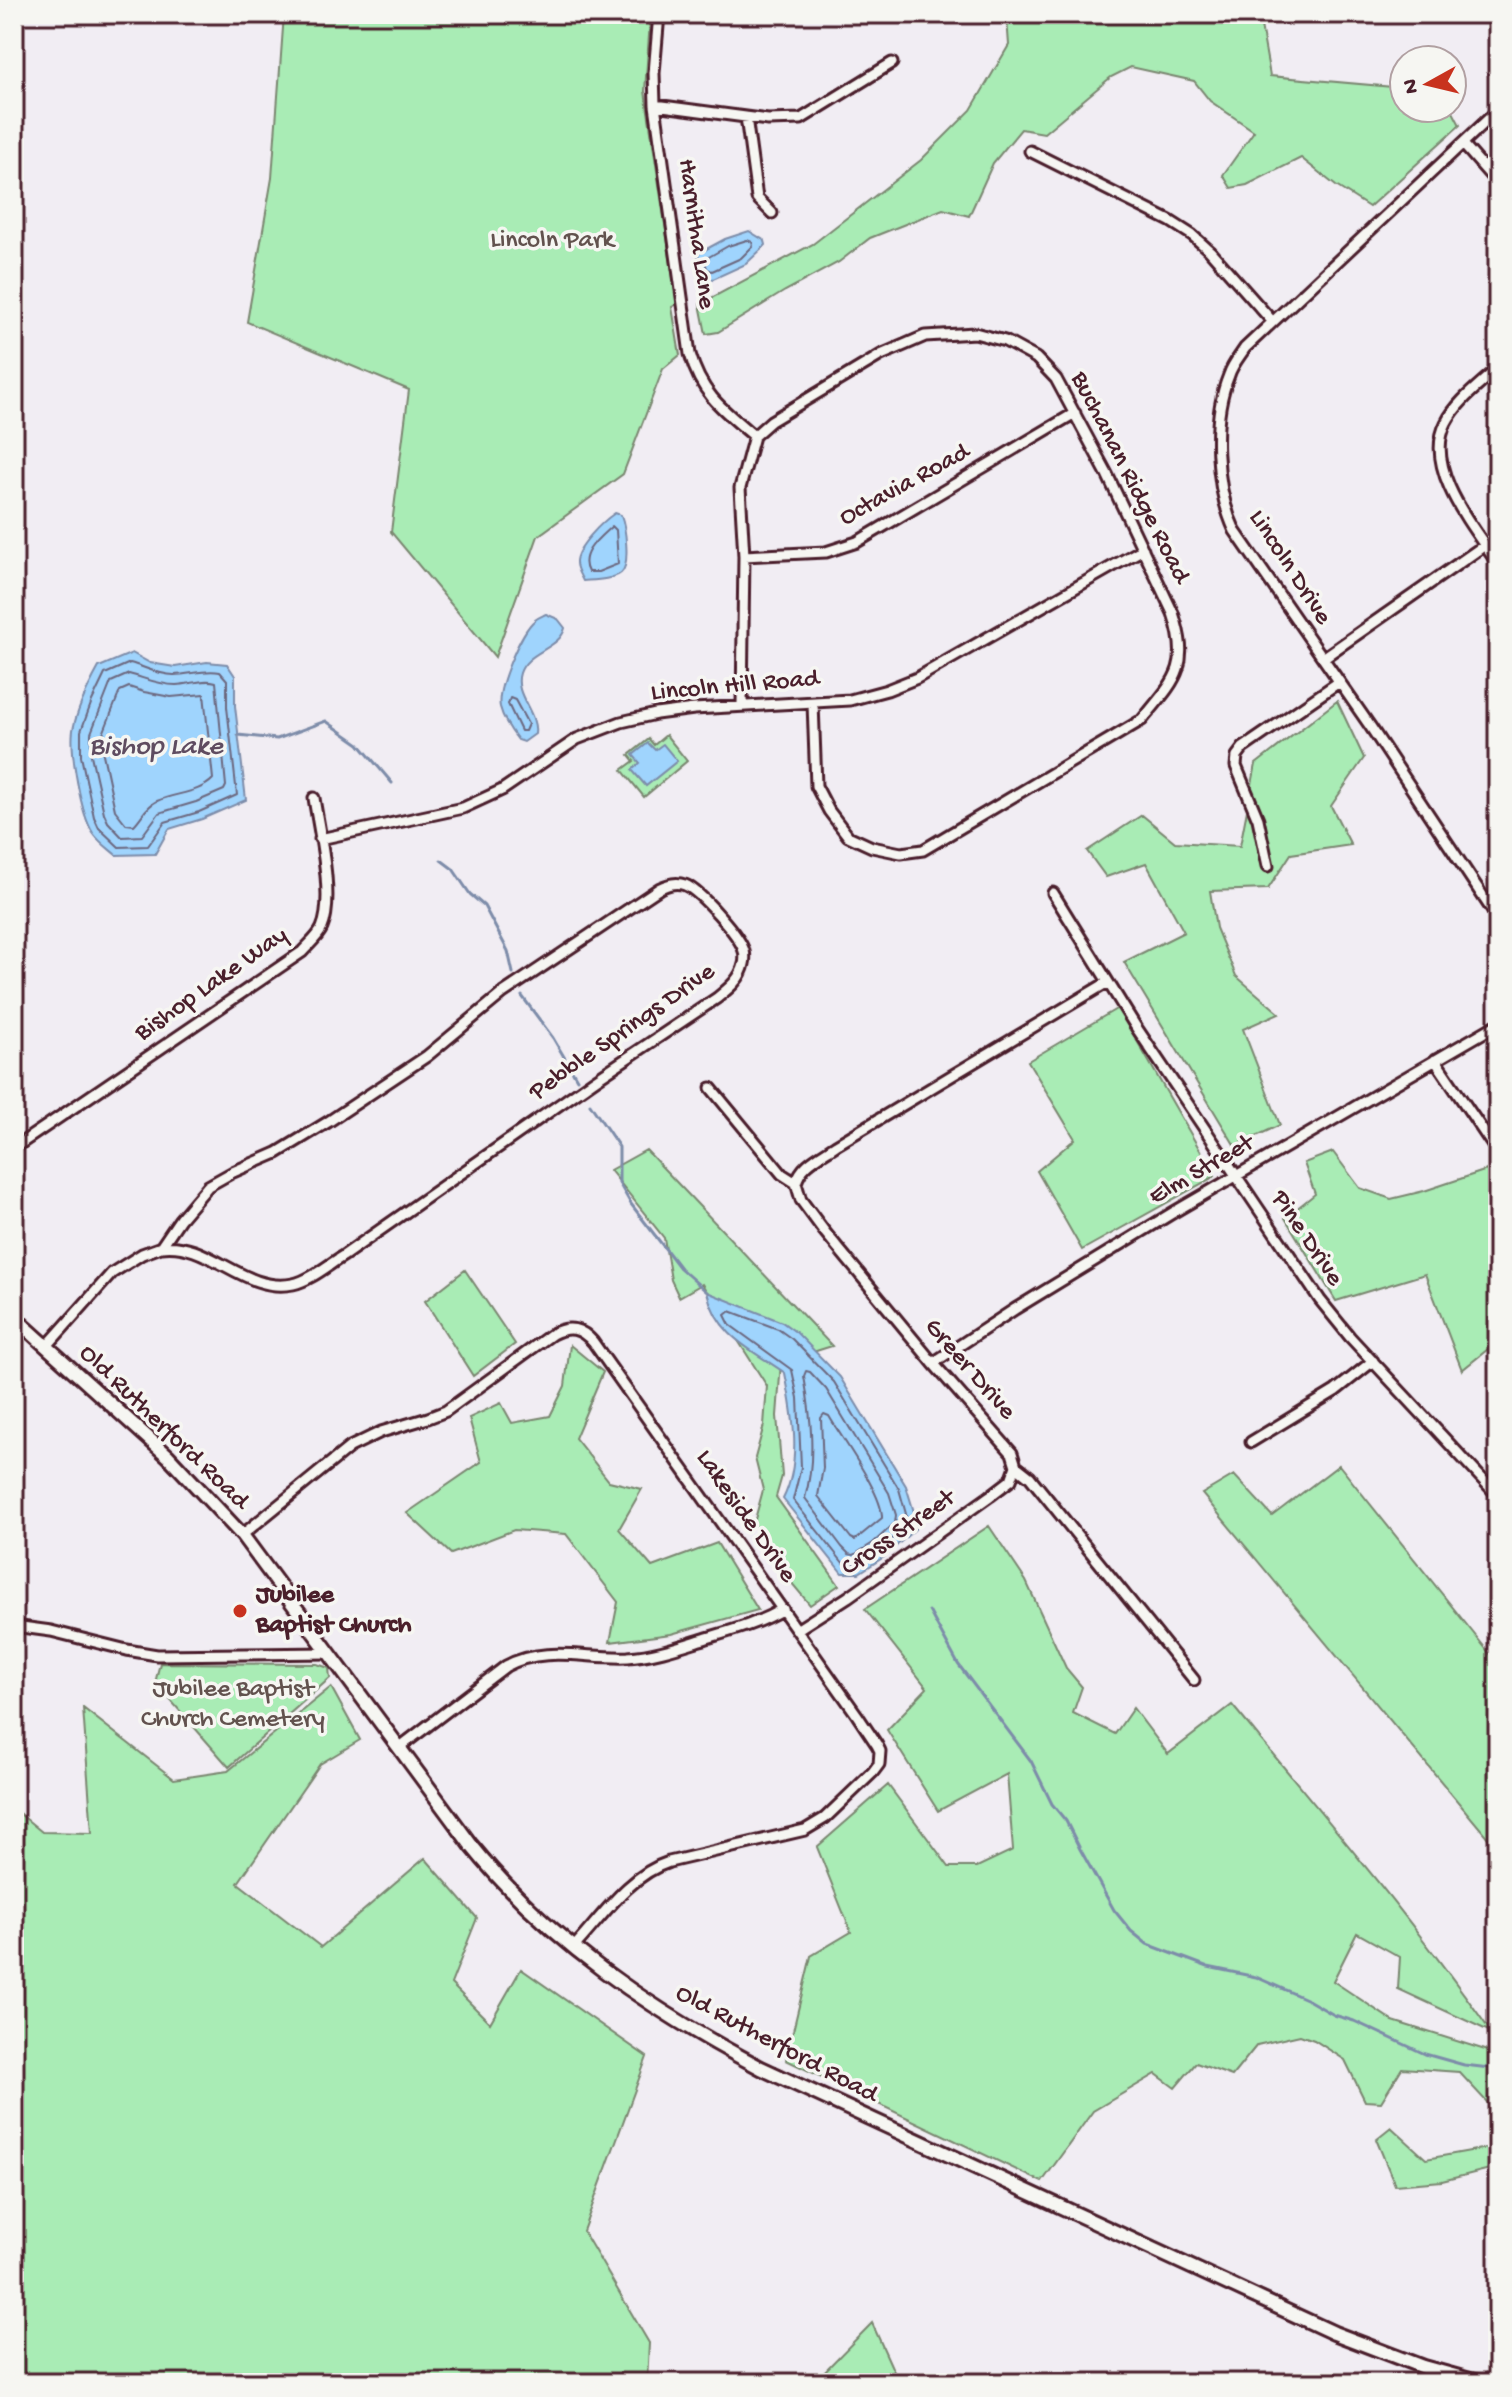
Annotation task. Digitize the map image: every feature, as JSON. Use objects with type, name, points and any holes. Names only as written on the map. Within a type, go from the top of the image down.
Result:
[{"type":"street","name":"Harnitha Lane","points":[[659,14],[654,73],[655,105],[690,354],[694,370],[718,406],[754,436]]},
{"type":"street","points":[[655,105],[768,120],[801,119],[892,63]]},
{"type":"street","name":"Lincoln Drive","points":[[1498,110],[1245,348],[1222,395],[1219,422],[1221,487],[1235,531],[1498,919]]},
{"type":"street","points":[[746,117],[757,198],[772,213]]},
{"type":"street","points":[[1463,144],[1498,184]]},
{"type":"street","points":[[1030,151],[1182,228],[1210,251],[1272,321]]},
{"type":"street","name":"Buchanan Ridge Road","points":[[754,436],[771,421],[881,355],[925,336],[975,333],[1005,341],[1036,358],[1056,379],[1143,549],[1182,640],[1179,670],[1142,720],[923,850],[901,853],[872,847],[848,836],[829,811],[816,786],[813,703]]},
{"type":"street","points":[[1498,368],[1455,410],[1446,422],[1440,441],[1441,467],[1446,482],[1498,564]]},
{"type":"street","name":"Octavia Road","points":[[744,556],[826,552],[857,542],[1075,413]]},
{"type":"street","points":[[742,704],[744,556],[740,488],[754,436]]},
{"type":"street","points":[[1323,658],[1485,545]]},
{"type":"street","name":"Lincoln Hill Road","points":[[320,839],[463,808],[502,790],[577,739],[621,722],[656,714],[742,704],[850,700],[887,690],[917,678],[1143,549]]},
{"type":"street","points":[[1268,866],[1258,819],[1236,766],[1237,756],[1243,748],[1339,682]]},
{"type":"street","name":"Bishop Lake Way","points":[[14,1148],[302,952],[321,932],[327,913],[314,798]]},
{"type":"street","name":"Pebble Springs Drive","points":[[46,1347],[112,1273],[142,1254],[161,1247],[188,1249],[258,1282],[279,1285],[300,1281],[343,1256],[717,998],[730,988],[742,970],[744,950],[695,891],[676,883],[660,888],[503,993],[427,1056],[328,1122],[277,1153],[216,1180],[202,1192],[161,1247]]},
{"type":"street","name":"Pine Drive","points":[[1053,893],[1108,982],[1320,1300],[1498,1496]]},
{"type":"street","points":[[796,1183],[805,1167],[836,1145],[1108,982]]},
{"type":"street","name":"Elm Street","points":[[933,1363],[1174,1212],[1498,1024]]},
{"type":"street","points":[[1435,1060],[1498,1153]]},
{"type":"street","name":"Greer Drive","points":[[711,1088],[782,1174],[796,1183],[801,1200],[824,1231],[1012,1453],[1016,1466],[1030,1477],[1194,1680]]},
{"type":"street","name":"Old Rutherford Road","points":[[14,1317],[168,1456],[242,1535],[486,1864],[523,1903],[574,1947],[651,2004],[761,2068],[1334,2333],[1423,2367],[1481,2383]]},
{"type":"street","name":"Lakeside Drive","points":[[242,1535],[350,1447],[381,1432],[446,1411],[552,1334],[571,1328],[588,1335],[798,1629],[877,1745],[880,1759],[876,1769],[825,1818],[805,1830],[650,1869],[633,1883],[574,1947]]},
{"type":"street","points":[[1251,1442],[1335,1391],[1373,1361]]},
{"type":"street","name":"Cross Street","points":[[798,1629],[990,1496],[1011,1480],[1016,1466]]},
{"type":"street","points":[[400,1747],[506,1666],[523,1658],[544,1654],[616,1657],[651,1654],[762,1621],[783,1609]]},
{"type":"street","points":[[14,1626],[51,1631],[157,1655],[330,1653]]},
{"type":"green space","name":"Lincoln Park","points":[[284,14],[598,14],[650,21],[645,91],[677,304],[672,307],[680,355],[663,369],[623,474],[538,536],[495,657],[391,532],[409,390],[247,322],[272,178]]},
{"type":"green space","points":[[1010,14],[1259,14],[1270,76],[1388,87],[1388,124],[1460,125],[1369,207],[1301,158],[1247,185],[1231,188],[1223,175],[1254,131],[1210,101],[1194,81],[1131,67],[1111,77],[1044,133],[1021,129],[993,163],[969,216],[943,209],[870,238],[839,262],[718,332],[706,334],[700,304],[813,244],[921,160],[971,110],[1009,45],[1007,18]]},
{"type":"green space","points":[[1337,701],[1364,758],[1331,806],[1351,845],[1291,854],[1268,889],[1210,891],[1216,928],[1236,976],[1279,1013],[1243,1029],[1280,1125],[1235,1146],[1124,962],[1184,932],[1146,863],[1106,877],[1087,851],[1142,815],[1175,842],[1240,846],[1256,764]]},
{"type":"green space","points":[[666,735],[687,761],[644,797],[622,770],[634,761],[629,755],[649,739],[654,745]]},
{"type":"green space","points":[[1118,1008],[1215,1176],[1082,1250],[1037,1171],[1075,1139],[1028,1061]]},
{"type":"green space","points":[[646,1150],[832,1346],[781,1362],[777,1416],[782,1476],[776,1497],[839,1585],[810,1605],[766,1552],[754,1523],[763,1490],[755,1458],[764,1425],[767,1386],[702,1284],[679,1297],[671,1280],[664,1238],[610,1170]]},
{"type":"green space","points":[[1333,1152],[1360,1188],[1391,1199],[1493,1168],[1498,1174],[1498,1341],[1462,1370],[1425,1274],[1336,1301],[1285,1218],[1315,1194],[1304,1163]]},
{"type":"green space","points":[[465,1270],[515,1344],[473,1376],[425,1301]]},
{"type":"green space","points":[[570,1345],[603,1372],[575,1438],[609,1481],[642,1489],[619,1529],[652,1567],[717,1543],[758,1610],[671,1634],[610,1642],[618,1602],[566,1534],[514,1530],[451,1554],[407,1513],[481,1462],[469,1418],[501,1403],[512,1423],[550,1416],[565,1386]]},
{"type":"green space","points":[[1339,1465],[1498,1664],[1498,1850],[1202,1494],[1234,1475],[1272,1516]]},
{"type":"green space","points":[[989,1526],[1026,1581],[1066,1668],[1082,1687],[1073,1713],[1115,1734],[1133,1708],[1168,1754],[1232,1705],[1397,1907],[1491,2032],[1398,1989],[1400,1957],[1357,1933],[1333,1981],[1393,2021],[1498,2054],[1498,2114],[1459,2072],[1402,2068],[1381,2102],[1365,2101],[1345,2060],[1314,2040],[1300,2035],[1257,2045],[1232,2076],[1196,2063],[1175,2088],[1156,2074],[1093,2111],[1042,2182],[786,2060],[811,1956],[851,1932],[817,1847],[888,1785],[949,1867],[977,1867],[1013,1850],[1007,1774],[938,1811],[887,1730],[927,1688],[865,1609]]},
{"type":"green space","name":"Jubilee Baptist Church Cemetery","points":[[160,1663],[317,1664],[329,1668],[330,1678],[229,1767],[159,1687],[156,1679]]},
{"type":"green space","points":[[331,1687],[360,1740],[320,1764],[238,1883],[321,1947],[425,1858],[477,1918],[451,1984],[490,2023],[521,1969],[647,2057],[583,2231],[649,2343],[647,2383],[14,2383],[14,1809],[42,1832],[92,1833],[83,1708],[174,1779],[228,1771]]},
{"type":"green space","points":[[1391,2127],[1426,2159],[1498,2146],[1498,2167],[1442,2181],[1395,2185],[1376,2139]]},
{"type":"green space","points":[[872,2323],[899,2383],[813,2383]]},
{"type":"water","points":[[749,231],[765,241],[766,245],[746,264],[711,280],[700,276],[699,253]]},
{"type":"water","points":[[615,513],[621,515],[624,527],[624,569],[613,577],[583,581],[576,565],[580,550],[597,528]]},
{"type":"water","points":[[546,614],[558,619],[565,628],[557,641],[529,660],[520,673],[520,689],[535,726],[535,734],[524,742],[518,740],[503,716],[500,707],[502,687],[529,626]]},
{"type":"water","name":"Bishop Lake","points":[[132,653],[150,663],[175,667],[207,662],[227,664],[235,676],[235,706],[246,800],[169,829],[155,854],[116,855],[95,836],[84,812],[75,768],[73,730],[87,689],[99,667]]},
{"type":"water","points":[[648,743],[655,750],[663,744],[677,761],[646,786],[632,770],[640,763],[633,755]]},
{"type":"water","points":[[707,1292],[782,1322],[797,1333],[840,1377],[906,1486],[914,1512],[915,1529],[884,1557],[859,1573],[842,1573],[783,1499],[789,1485],[794,1453],[793,1421],[785,1373],[727,1331]]},
{"type":"waterway","points":[[238,735],[277,739],[326,721],[359,744],[392,783]]},
{"type":"waterway","points":[[441,860],[453,869],[470,894],[484,906],[508,951],[513,973]]},
{"type":"waterway","points":[[522,996],[553,1038],[577,1079]]},
{"type":"waterway","points":[[590,1104],[619,1147],[619,1183],[631,1204],[680,1268],[707,1292]]},
{"type":"waterway","points":[[929,1611],[958,1664],[1031,1761],[1052,1804],[1066,1821],[1114,1910],[1131,1931],[1147,1944],[1208,1967],[1256,1977],[1425,2054],[1464,2065],[1498,2069]]},
{"type":"place","name":"Jubilee Baptist Church","points":[[240,1611]]}]
